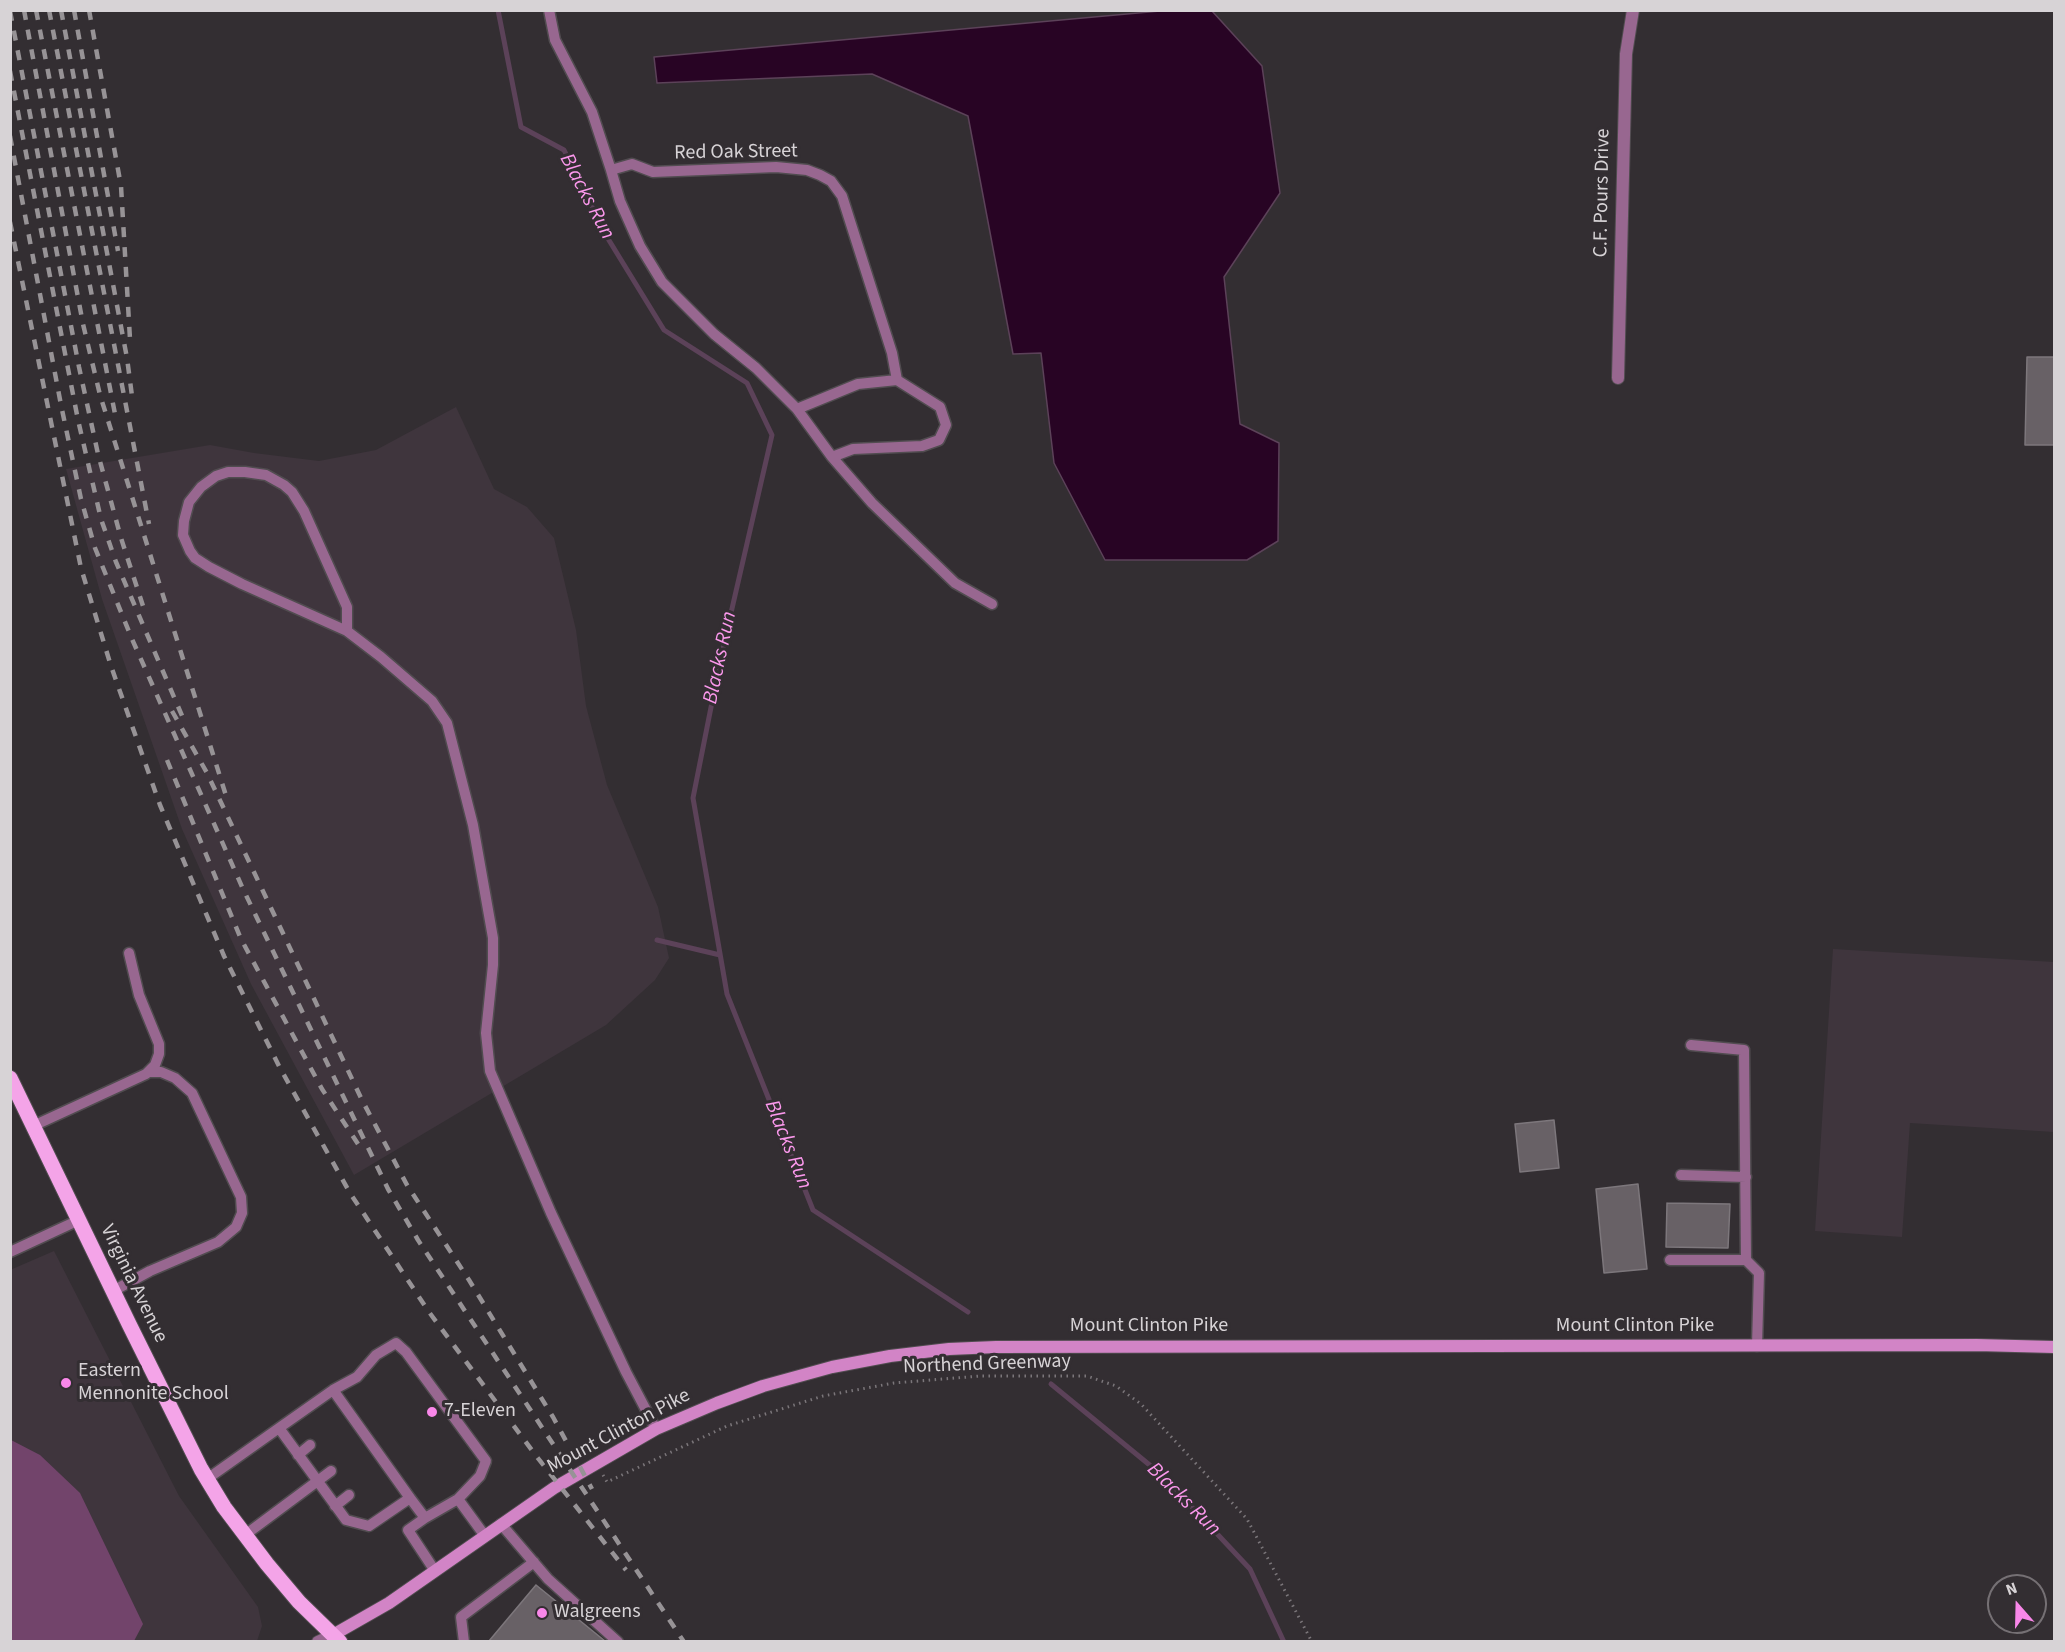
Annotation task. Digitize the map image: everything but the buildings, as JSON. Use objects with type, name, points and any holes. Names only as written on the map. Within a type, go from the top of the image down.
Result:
[{"type":"main road","name":"Virginia Avenue","points":[[10,1078],[181,1431],[207,1479],[245,1535],[299,1602],[336,1638]]},
{"type":"main road","name":"Mount Clinton Pike","points":[[336,1638],[554,1488],[656,1429],[740,1394],[809,1373],[878,1358],[949,1349],[1025,1347],[2055,1347]]},
{"type":"street","name":"C.F. Pours Drive","points":[[1618,378],[1626,54],[1634,10]]},
{"type":"street","name":"Mount Clinton Pike","points":[[318,1641],[336,1638]]},
{"type":"lane","points":[[549,10],[555,40],[592,112],[620,201],[640,246],[662,282],[714,334],[756,368],[797,409],[832,457],[872,503],[955,583],[992,604]]},
{"type":"lane","name":"Red Oak Street","points":[[610,170],[632,164],[652,172],[776,167],[807,170],[831,181],[842,196],[892,353],[897,380]]},
{"type":"lane","points":[[797,409],[858,384],[897,380],[940,407],[946,425],[939,440],[922,446],[853,449],[832,457]]},
{"type":"lane","points":[[347,631],[347,607],[304,511],[292,492],[266,475],[244,472],[228,472],[216,476],[201,487],[189,502],[184,521],[183,535],[195,558],[242,584],[347,631],[432,701],[447,723],[472,825],[493,938],[493,965],[486,1042],[492,1080],[551,1213],[626,1372],[656,1429]]},
{"type":"lane","points":[[129,953],[139,995],[159,1044],[157,1060],[148,1072]]},
{"type":"lane","points":[[1691,1046],[1744,1050],[1746,1260]]},
{"type":"lane","points":[[33,1126],[148,1072],[161,1072],[176,1078],[192,1093],[241,1197],[242,1213],[236,1227],[219,1242],[150,1271],[113,1292]]},
{"type":"lane","points":[[1681,1175],[1746,1177]]},
{"type":"lane","points":[[10,1252],[79,1220]]},
{"type":"lane","points":[[1670,1260],[1746,1260],[1759,1272],[1757,1346]]},
{"type":"lane","points":[[207,1479],[333,1390],[357,1377],[376,1355],[396,1343],[406,1352],[486,1461],[480,1476],[458,1498],[408,1530],[435,1571]]},
{"type":"lane","points":[[333,1390],[350,1415],[365,1446],[425,1518]]},
{"type":"lane","points":[[341,1422],[350,1415]]},
{"type":"lane","points":[[279,1428],[346,1520],[369,1526],[410,1498]]},
{"type":"lane","points":[[298,1455],[310,1445]]},
{"type":"lane","points":[[245,1535],[331,1472]]},
{"type":"lane","points":[[335,1506],[349,1495]]},
{"type":"lane","points":[[458,1498],[485,1536]]},
{"type":"lane","points":[[501,1524],[548,1579],[618,1641]]},
{"type":"lane","points":[[464,1641],[461,1617],[534,1562]]},
{"type":"path","name":"Northend Greenway","points":[[596,1464],[608,1482],[727,1426],[823,1396],[894,1383],[980,1376],[1087,1376],[1116,1386],[1141,1404],[1247,1519],[1312,1641]]},
{"type":"shaded area","points":[[1160,11],[1212,11],[1262,66],[1280,193],[1224,277],[1240,424],[1279,443],[1278,541],[1247,560],[1105,560],[1054,463],[1041,353],[1013,354],[968,116],[872,74],[657,83],[654,57]]},
{"type":"shaded area","points":[[456,407],[494,489],[527,507],[554,538],[576,630],[586,706],[607,785],[658,907],[669,958],[655,980],[606,1025],[354,1175],[251,984],[182,829],[102,599],[66,469],[210,445],[319,461],[376,450]]},
{"type":"shaded area","points":[[1833,949],[2054,962],[2054,1132],[1910,1123],[1902,1237],[1815,1231]]},
{"type":"shaded area","name":"Eastern Mennonite School","points":[[54,1251],[179,1496],[258,1607],[262,1626],[257,1641],[11,1641],[10,1270]]},
{"type":"shaded area","points":[[11,1440],[40,1455],[80,1493],[143,1624],[134,1641],[11,1641]]},
{"type":"waterway","name":"Blacks Run","points":[[498,10],[521,127],[564,150],[607,237],[664,330],[747,383],[772,435],[722,652],[693,798],[727,994],[813,1210],[968,1312]]},
{"type":"waterway","points":[[657,940],[720,955]]},
{"type":"waterway","name":"Blacks Run","points":[[1051,1384],[1163,1476],[1250,1569],[1284,1642]]},
{"type":"railway","points":[[24,10],[83,324],[100,395],[228,802]]},
{"type":"railway","points":[[36,10],[116,419]]},
{"type":"railway","points":[[49,10],[149,524]]},
{"type":"railway","points":[[61,10],[127,358],[132,396]]},
{"type":"railway","points":[[74,10],[118,251]]},
{"type":"railway","points":[[89,10],[121,186],[130,339]]},
{"type":"railway","points":[[10,11],[98,454],[143,606]]},
{"type":"railway","points":[[10,71],[78,420],[101,519],[116,562],[183,718]]},
{"type":"railway","points":[[10,136],[61,405],[81,499],[95,548],[132,639],[243,889],[388,1189],[418,1240],[684,1642]]},
{"type":"railway","points":[[10,222],[81,568],[111,666],[160,805],[224,956],[280,1068],[350,1193],[429,1312],[537,1457],[626,1570]]},
{"type":"railway","points":[[172,711],[207,773],[362,1100],[407,1185],[469,1280],[553,1417],[592,1489]]},
{"type":"railway","points":[[167,760],[241,939],[322,1089],[358,1144]]},
{"type":"place","name":"Eastern Mennonite School","points":[[66,1383]]},
{"type":"place","name":"7-Eleven","points":[[432,1412]]},
{"type":"place","name":"Walgreens","points":[[542,1613]]}]
